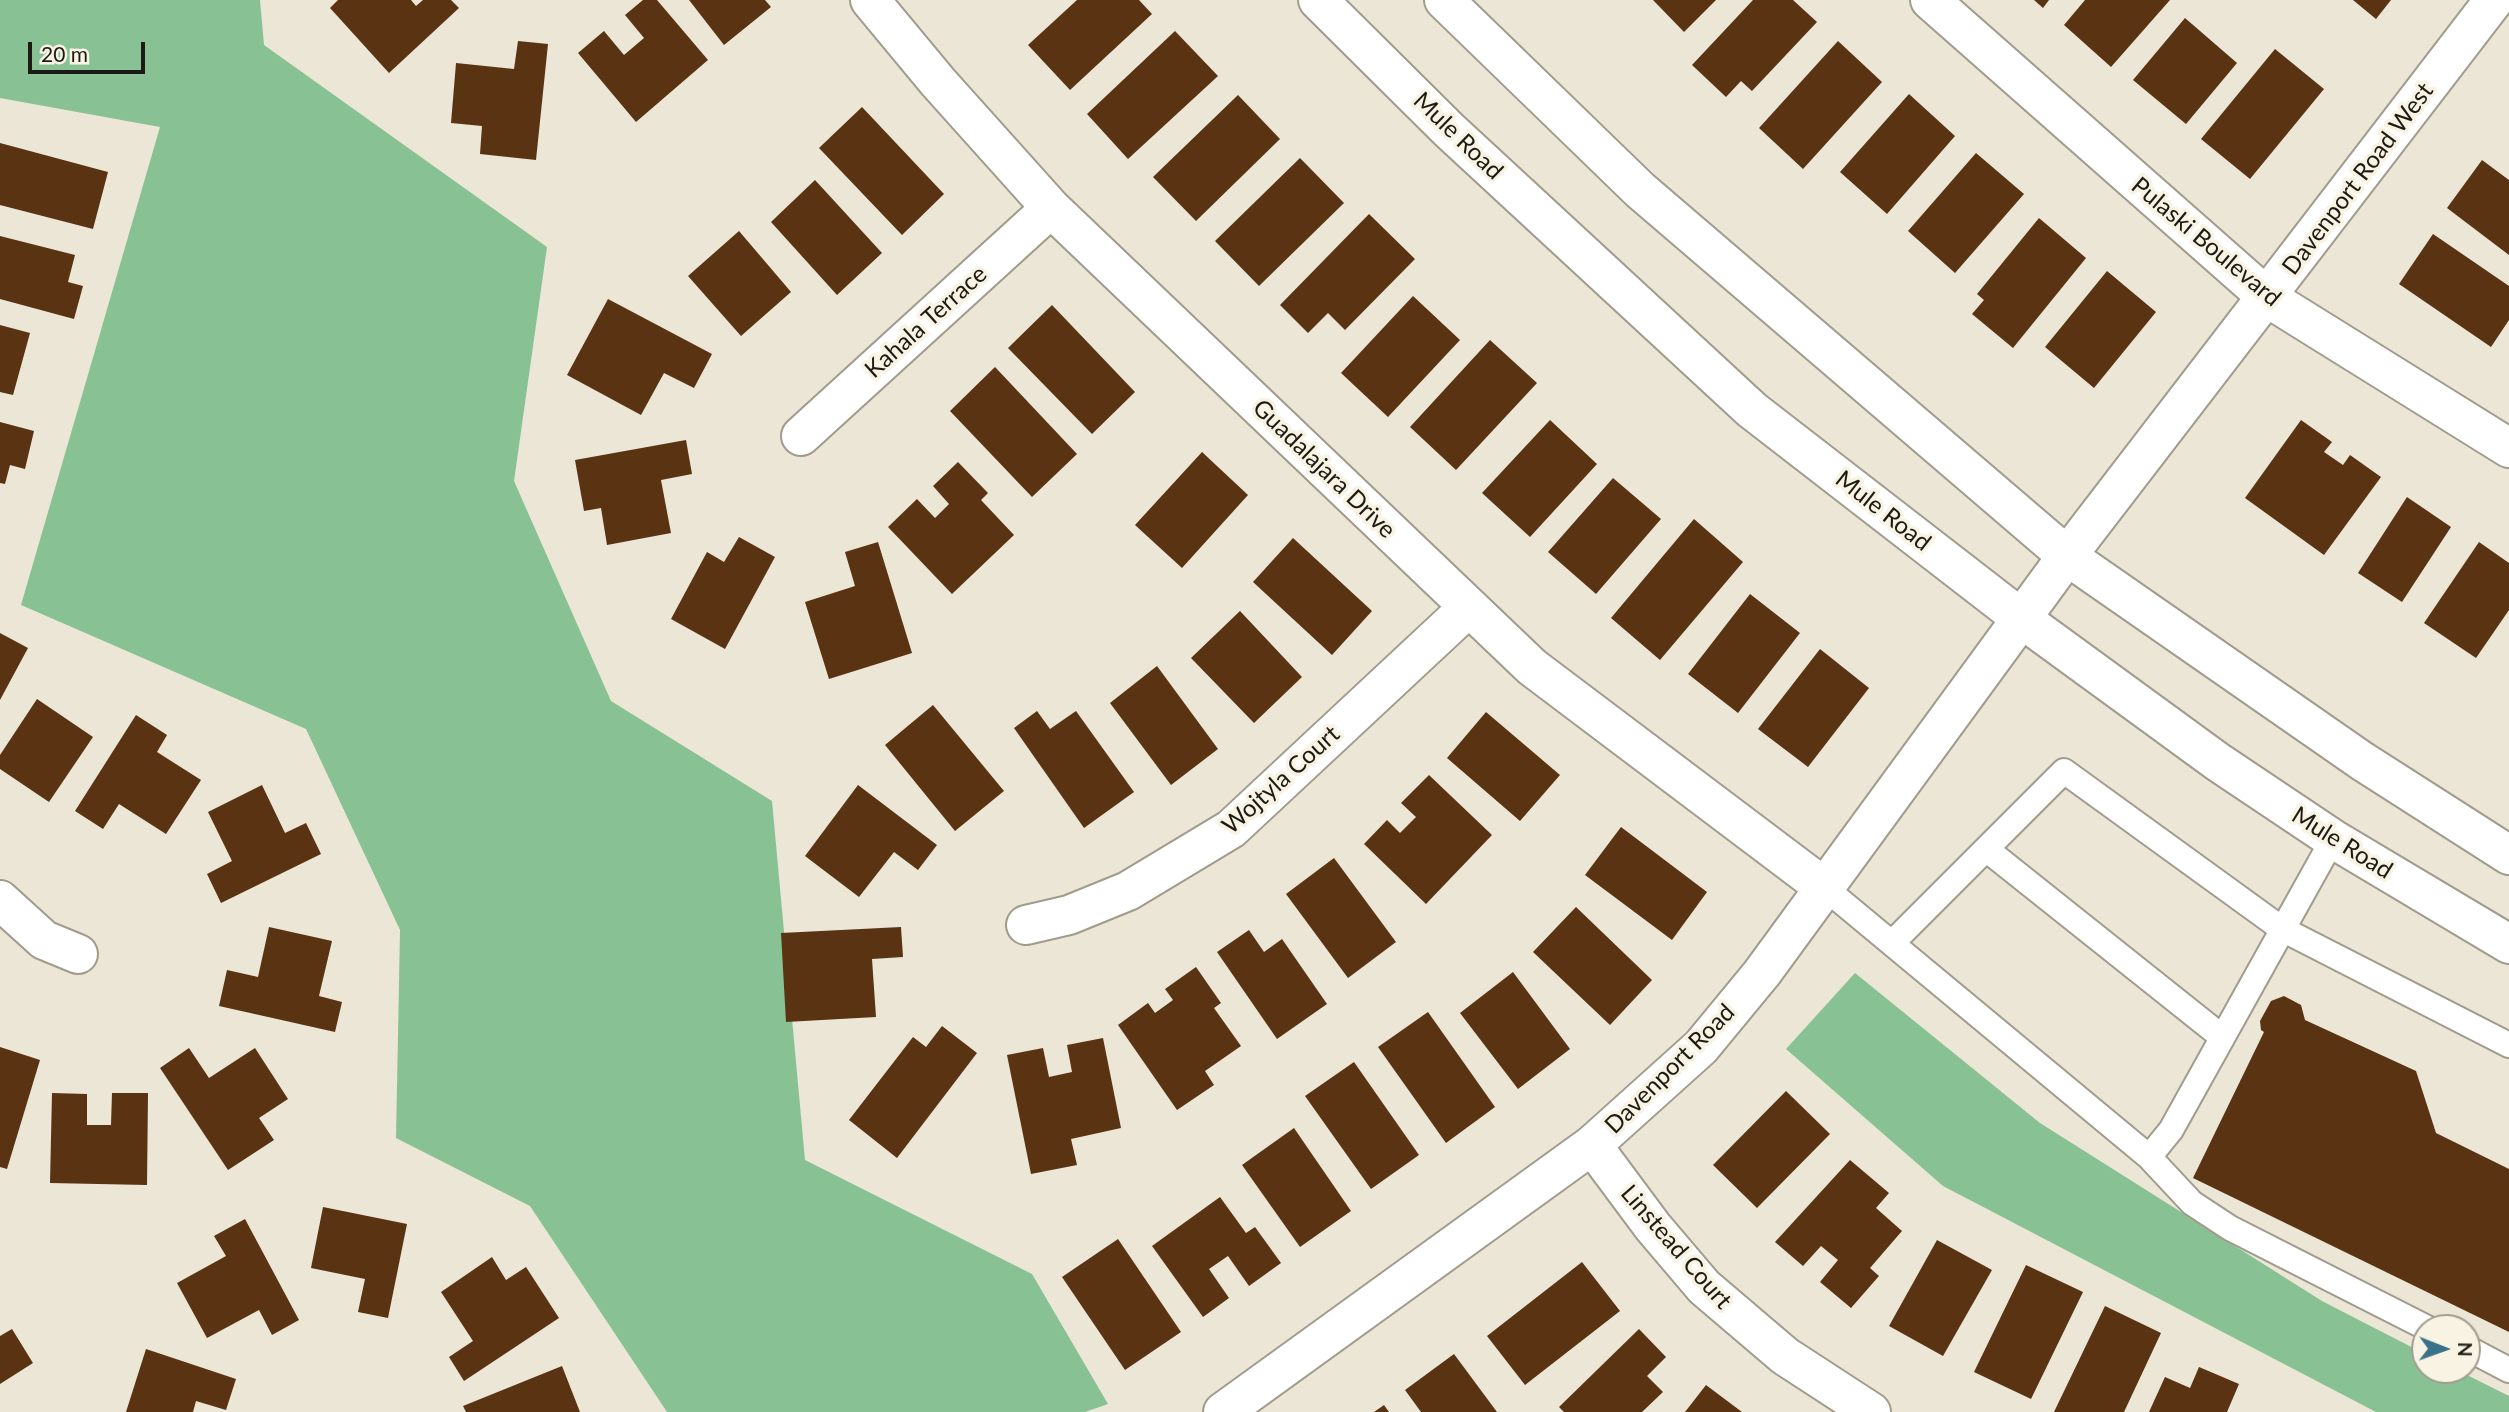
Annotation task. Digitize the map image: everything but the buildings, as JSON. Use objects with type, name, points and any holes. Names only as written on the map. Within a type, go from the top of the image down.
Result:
[{"type":"street","name":"Guadalajara Drive","points":[[870,0],[938,82],[1051,208],[1532,667],[1825,888]]},
{"type":"street","name":"Mule Road","points":[[1318,0],[1449,130],[1752,410],[2022,619],[2218,762],[2333,839],[2509,944]]},
{"type":"street","points":[[1444,0],[1640,190],[2067,556],[2351,753],[2509,855]]},
{"type":"street","name":"Pulaski Boulevard","points":[[1930,0],[2268,298],[2509,448]]},
{"type":"street","name":"Davenport Road West","points":[[2067,556],[2268,298],[2494,0]]},
{"type":"street","name":"Kahala Terrace","points":[[801,436],[1051,208]]},
{"type":"street","name":"Davenport Road","points":[[1223,1412],[1592,1145],[1700,1046],[1762,973],[2067,556]]},
{"type":"street","name":"Wojtyla Court","points":[[1026,925],[1069,915],[1128,891],[1231,829],[1469,607]]},
{"type":"street","points":[[0,900],[44,940],[78,954]]},
{"type":"street","name":"Linstead Court","points":[[1592,1145],[1653,1227],[1704,1287],[1785,1356],[1871,1412]]},
{"type":"lane","points":[[1893,942],[2064,771],[2282,929],[2509,1045]]},
{"type":"lane","points":[[2150,1157],[2171,1130],[2333,839]]},
{"type":"lane","points":[[1986,849],[2222,1037]]},
{"type":"lane","points":[[1825,888],[2150,1157],[2192,1203],[2231,1228],[2411,1320]]},
{"type":"lane","points":[[2481,1355],[2509,1370]]},
{"type":"green space","points":[[0,0],[260,0],[264,45],[547,247],[514,481],[611,701],[772,801],[805,1160],[1032,1274],[1108,1404],[1085,1412],[667,1412],[530,1206],[396,1138],[400,930],[306,729],[21,605],[160,127],[0,98]]},
{"type":"green space","points":[[1855,973],[2040,1123],[2322,1301],[2411,1347],[2411,1384],[2481,1382],[2509,1396],[2509,1412],[2376,1412],[1943,1186],[1786,1049]]}]
